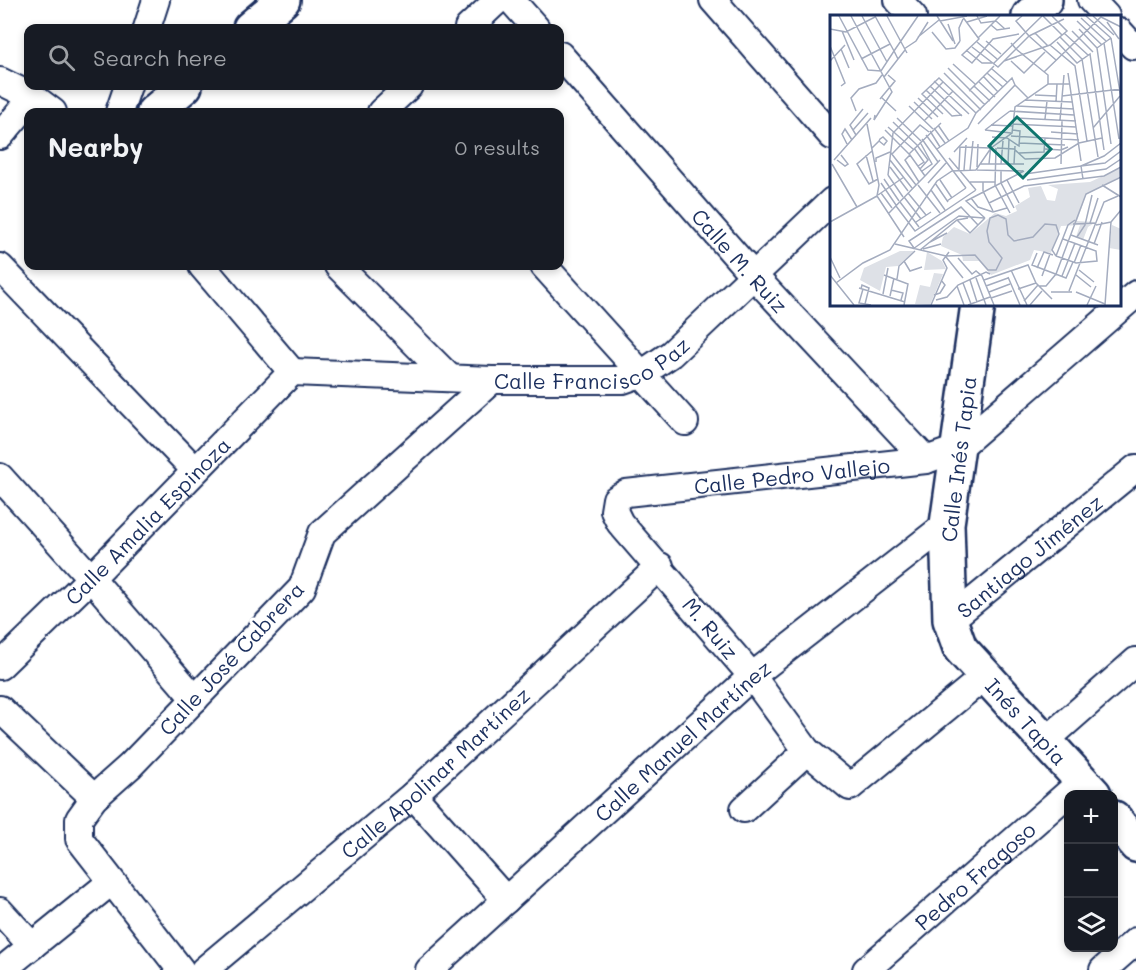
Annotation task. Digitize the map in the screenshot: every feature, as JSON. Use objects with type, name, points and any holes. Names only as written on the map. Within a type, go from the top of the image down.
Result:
[{"type":"main road","points":[[255,24],[283,0]]},
{"type":"main road","points":[[1030,15],[1045,0]]},
{"type":"main road","points":[[159,108],[180,90]]},
{"type":"main road","name":"Calle Inés Tapia","points":[[955,634],[947,524],[978,306]]},
{"type":"main road","name":"Inés Tapia","points":[[955,634],[985,676],[1088,788]]},
{"type":"main road","points":[[1118,824],[1136,845]]},
{"type":"street","points":[[148,24],[156,0]]},
{"type":"street","points":[[472,24],[498,0]]},
{"type":"street","points":[[511,0],[532,24]]},
{"type":"street","points":[[713,0],[830,134]]},
{"type":"street","points":[[898,0],[912,15]]},
{"type":"street","points":[[1090,0],[1105,15]]},
{"type":"street","name":"Calle M. Ruiz","points":[[564,60],[752,274],[926,460]]},
{"type":"street","points":[[0,81],[43,105]]},
{"type":"street","points":[[120,108],[127,90]]},
{"type":"street","points":[[0,136],[24,119]]},
{"type":"street","name":"Calle Francisco Paz","points":[[292,372],[492,380],[623,380],[643,373],[671,354],[752,274],[830,202]]},
{"type":"street","points":[[0,267],[195,470]]},
{"type":"street","points":[[212,270],[292,372]]},
{"type":"street","points":[[342,270],[450,378]]},
{"type":"street","points":[[548,270],[685,422]]},
{"type":"street","points":[[957,449],[1136,294]]},
{"type":"street","name":"Calle Amalia Espinoza","points":[[0,666],[92,578],[292,372]]},
{"type":"street","name":"Calle José Cabrera","points":[[111,882],[79,839],[79,819],[94,798],[130,766],[302,588],[322,533],[492,380]]},
{"type":"street","name":"Calle Pedro Vallejo","points":[[626,493],[926,460],[957,449]]},
{"type":"street","name":"Santiago Jiménez","points":[[955,634],[1136,468]]},
{"type":"street","points":[[0,477],[92,578],[195,699]]},
{"type":"street","name":"M. Ruiz","points":[[626,493],[616,500],[614,511],[620,523],[660,566],[752,676],[807,751],[850,787],[985,676]]},
{"type":"street","name":"Calle Manuel Martínez","points":[[436,968],[506,900],[752,676],[947,524]]},
{"type":"street","name":"Calle Apolinar Martínez","points":[[204,970],[413,795],[660,566]]},
{"type":"street","points":[[1045,741],[1136,661]]},
{"type":"street","points":[[0,709],[94,798]]},
{"type":"street","points":[[744,809],[807,751]]},
{"type":"street","name":"Pedro Fragoso","points":[[866,970],[1088,788]]},
{"type":"street","points":[[413,795],[506,900]]},
{"type":"street","points":[[2,970],[111,882],[181,970]]},
{"type":"street","points":[[0,911],[32,946]]},
{"type":"street","points":[[1103,970],[1136,941]]}]
